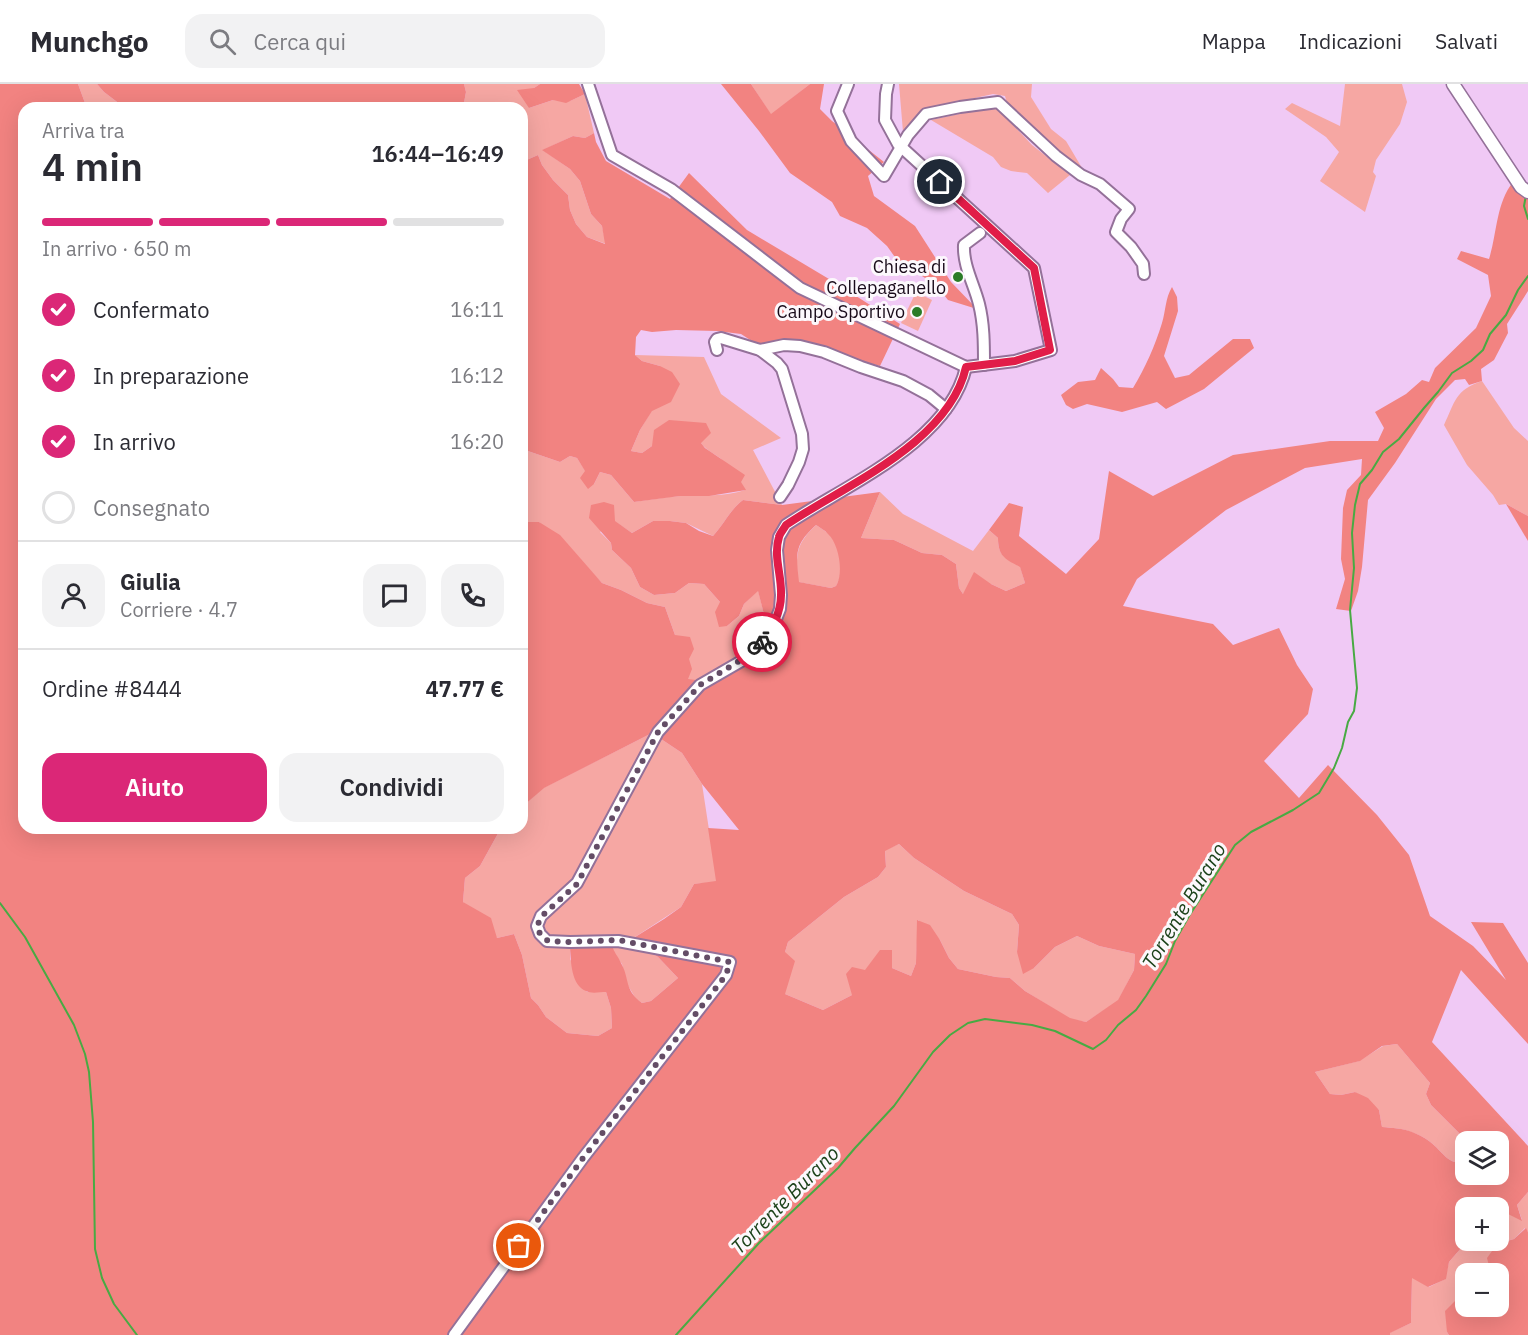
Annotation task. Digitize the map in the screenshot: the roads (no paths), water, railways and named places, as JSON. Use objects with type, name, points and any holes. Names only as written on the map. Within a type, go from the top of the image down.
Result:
[{"type":"main road","points":[[1454,84],[1525,189]]},
{"type":"street","points":[[588,84],[612,155],[671,189],[800,288],[966,367],[1015,361],[1050,350],[1034,268],[898,144],[885,120],[888,84]]},
{"type":"street","points":[[848,84],[837,111],[851,141],[885,176],[908,135],[926,114],[998,102],[1056,156],[1081,175],[1100,184],[1129,209],[1121,219],[1116,232],[1143,264],[1144,274]]},
{"type":"street","points":[[980,233],[964,245],[963,250],[983,326],[984,365]]},
{"type":"street","points":[[717,350],[715,342],[721,338],[760,350],[782,369],[802,434],[803,449],[788,485],[780,497]]},
{"type":"street","points":[[760,350],[792,345],[824,352],[903,381],[929,395],[945,410]]},
{"type":"street","points":[[454,1335],[583,1158],[726,975],[730,962],[618,940],[548,941],[540,934],[537,926],[542,916],[577,884],[658,732],[700,685],[744,658],[762,643],[773,627],[780,609],[782,595],[777,550],[779,537],[786,525],[905,450],[924,434],[958,393],[966,367]]},
{"type":"waterway","name":"Torrente Burano","points":[[1526,195],[1524,206],[1528,219]]},
{"type":"waterway","name":"Torrente Burano","points":[[676,1335],[759,1243],[838,1168],[894,1106],[933,1052],[950,1035],[968,1023],[985,1019],[1032,1025],[1055,1031],[1093,1049],[1106,1040],[1118,1025],[1136,1010],[1146,996],[1166,964],[1175,941],[1189,916],[1235,845],[1251,832],[1293,810],[1319,793],[1334,768],[1342,748],[1348,722],[1354,711],[1357,688],[1350,610],[1354,568],[1352,533],[1360,484],[1383,452],[1399,439],[1452,373],[1483,350],[1490,334],[1506,315],[1518,290],[1528,276]]},
{"type":"waterway","points":[[0,903],[25,937],[74,1025],[85,1054],[89,1072],[93,1122],[95,1249],[102,1278],[114,1304],[137,1335]]},
{"type":"place","name":"Chiesa di Collepaganello","points":[[958,277]]},
{"type":"place","name":"Campo Sportivo","points":[[917,312]]}]
